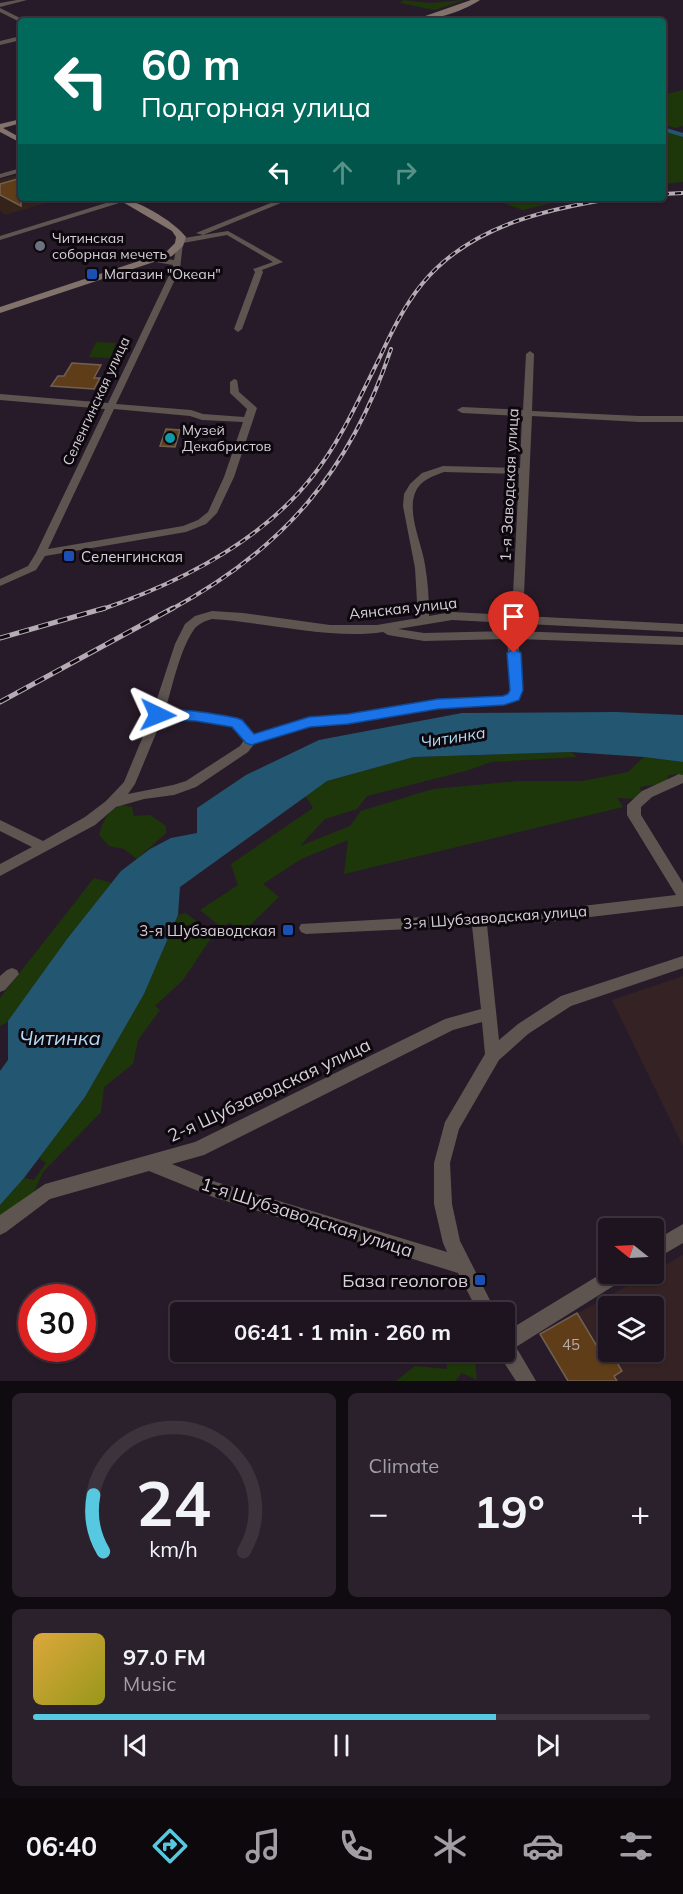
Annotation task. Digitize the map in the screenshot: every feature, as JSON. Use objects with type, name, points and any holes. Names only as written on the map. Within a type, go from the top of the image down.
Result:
[{"type":"main road","points":[[424,18],[477,0]]},
{"type":"main road","points":[[0,128],[18,121]]},
{"type":"main road","points":[[0,128],[18,139]]},
{"type":"main road","points":[[0,310],[169,254],[181,241],[175,230],[125,201]]},
{"type":"street","points":[[0,5],[24,0]]},
{"type":"street","points":[[0,10],[18,19]]},
{"type":"street","points":[[0,43],[18,39]]},
{"type":"street","points":[[0,176],[18,171]]},
{"type":"street","points":[[0,238],[116,201]]},
{"type":"street","points":[[181,241],[281,201]]},
{"type":"street","points":[[181,241],[228,233],[279,262],[257,269],[259,272],[238,329]]},
{"type":"street","name":"Селенгинская улица","points":[[0,583],[32,568],[45,553],[110,405],[176,269],[181,241]]},
{"type":"street","points":[[153,259],[177,263]]},
{"type":"street","name":"1-я Заводская улица","points":[[517,618],[530,354]]},
{"type":"street","points":[[45,553],[186,529],[202,522],[212,513],[229,477],[252,408],[235,393],[234,382]]},
{"type":"street","points":[[0,397],[191,412],[202,417],[249,420]]},
{"type":"street","points":[[462,410],[683,419]]},
{"type":"street","points":[[424,621],[422,574],[407,511],[410,491],[431,472],[443,469],[524,471]]},
{"type":"street","name":"Аянская улица","points":[[158,715],[181,644],[189,627],[199,618],[216,615],[330,629],[377,629],[452,616],[683,628]]},
{"type":"street","points":[[377,629],[424,637],[512,635],[683,641]]},
{"type":"street","points":[[111,804],[191,784],[244,749],[251,740],[309,722],[348,719],[438,704],[504,701],[514,697],[517,690],[512,635]]},
{"type":"street","points":[[0,871],[90,821],[111,804],[129,784],[158,715],[196,716],[237,723],[251,740]]},
{"type":"street","points":[[679,779],[647,794],[634,805],[634,815],[683,895]]},
{"type":"street","points":[[0,825],[44,847]]},
{"type":"street","name":"3-я Шубзаводская улица","points":[[306,928],[548,916],[683,900]]},
{"type":"street","points":[[479,920],[493,1055]]},
{"type":"street","points":[[482,1302],[452,1243],[443,1204],[442,1163],[451,1127],[493,1055],[523,1029],[566,1000],[683,962]]},
{"type":"street","points":[[0,986],[12,974]]},
{"type":"street","name":"2-я Шубзаводская улица","points":[[0,1226],[45,1192],[152,1164],[198,1149],[450,1024],[490,1013]]},
{"type":"street","name":"1-я Шубзаводская улица","points":[[152,1164],[213,1190],[463,1266]]},
{"type":"street","points":[[664,1245],[683,1233]]},
{"type":"street","points":[[515,1337],[602,1284]]},
{"type":"street","points":[[515,1362],[527,1381]]},
{"type":"shaded area","points":[[18,175],[18,201],[53,201],[5,215],[0,210],[0,180]]},
{"type":"shaded area","points":[[683,976],[683,1146],[612,1000]]},
{"type":"shaded area","points":[[683,1255],[683,1381],[568,1381],[540,1334],[598,1302],[598,1362],[664,1362],[664,1296],[609,1296],[631,1284],[664,1284],[664,1265]]},
{"type":"green space","points":[[403,0],[430,3],[464,0],[435,10],[400,3]]},
{"type":"green space","points":[[683,90],[683,126],[675,128],[666,125],[666,94]]},
{"type":"green space","points":[[666,131],[683,137],[683,182],[666,184]]},
{"type":"green space","points":[[502,201],[560,201],[523,210]]},
{"type":"green space","points":[[96,342],[116,343],[110,358],[89,357]]},
{"type":"green space","points":[[571,752],[577,757],[491,762],[469,770],[367,796],[357,809],[325,819],[300,846],[350,826],[361,811],[433,789],[518,781],[582,781],[628,772],[644,757],[683,762],[683,776],[681,774],[669,775],[666,783],[640,787],[643,799],[617,798],[623,807],[344,874],[348,840],[301,859],[263,884],[279,897],[245,930],[230,923],[220,926],[200,910],[238,885],[231,864],[313,808],[305,795],[327,781],[414,757]]},
{"type":"green space","points":[[121,805],[132,807],[134,816],[150,815],[166,826],[166,833],[137,859],[124,849],[109,846],[99,835],[106,817]]},
{"type":"green space","points":[[94,878],[112,883],[67,939],[9,1021],[0,1026],[0,998]]},
{"type":"green space","points":[[186,913],[213,935],[183,980],[155,1006],[160,1010],[138,1040],[133,1064],[104,1087],[101,1112],[43,1172],[31,1199],[0,1217],[0,1205],[24,1178],[34,1180],[46,1163],[39,1158],[85,1097],[144,994],[178,915]]},
{"type":"green space","points":[[446,1362],[475,1362],[477,1380],[462,1373],[455,1381],[396,1381],[415,1366],[447,1369]]},
{"type":"water","name":"Читинка","points":[[616,712],[683,715],[683,762],[571,752],[414,757],[327,781],[180,887],[178,915],[144,994],[85,1097],[24,1178],[0,1205],[0,1071],[8,1060],[8,1021],[67,939],[121,871],[150,849],[171,838],[197,833],[197,808],[246,775],[319,740],[462,713]]},
{"type":"building","points":[[18,179],[18,201],[21,201],[21,206],[0,195],[0,184]]},
{"type":"building","points":[[72,363],[101,365],[94,378],[100,378],[94,389],[51,386],[58,376],[64,376]]},
{"type":"building","name":"Музей Декабристов","points":[[166,429],[180,430],[175,447],[160,446]]},
{"type":"building","points":[[577,1313],[598,1348],[598,1362],[617,1362],[622,1371],[614,1376],[617,1381],[568,1381],[540,1334]]},
{"type":"waterway","points":[[666,130],[683,135]]},
{"type":"railway","points":[[666,194],[683,193]]},
{"type":"railway","points":[[100,610],[159,587],[216,558],[243,541],[291,501],[322,464],[340,435],[409,301],[441,264],[462,248],[510,223],[596,201]]},
{"type":"railway","points":[[170,610],[247,561],[279,533],[308,502],[333,469],[355,433],[391,349]]},
{"type":"railway","points":[[0,638],[105,608]]},
{"type":"railway","points":[[0,702],[173,608]]},
{"type":"place","name":"Читинская соборная мечеть","points":[[40,246]]},
{"type":"place","name":"Магазин \"Океан\"","points":[[92,274]]},
{"type":"place","name":"Музей Декабристов","points":[[170,438]]},
{"type":"place","name":"Селенгинская","points":[[69,556]]},
{"type":"place","name":"3-я Шубзаводская","points":[[288,930]]},
{"type":"place","name":"База геологов","points":[[480,1280]]},
{"type":"route","points":[[158,715],[196,716],[237,723],[251,740],[309,722],[348,719],[438,704],[504,701],[514,697],[517,690],[514,653]]}]
